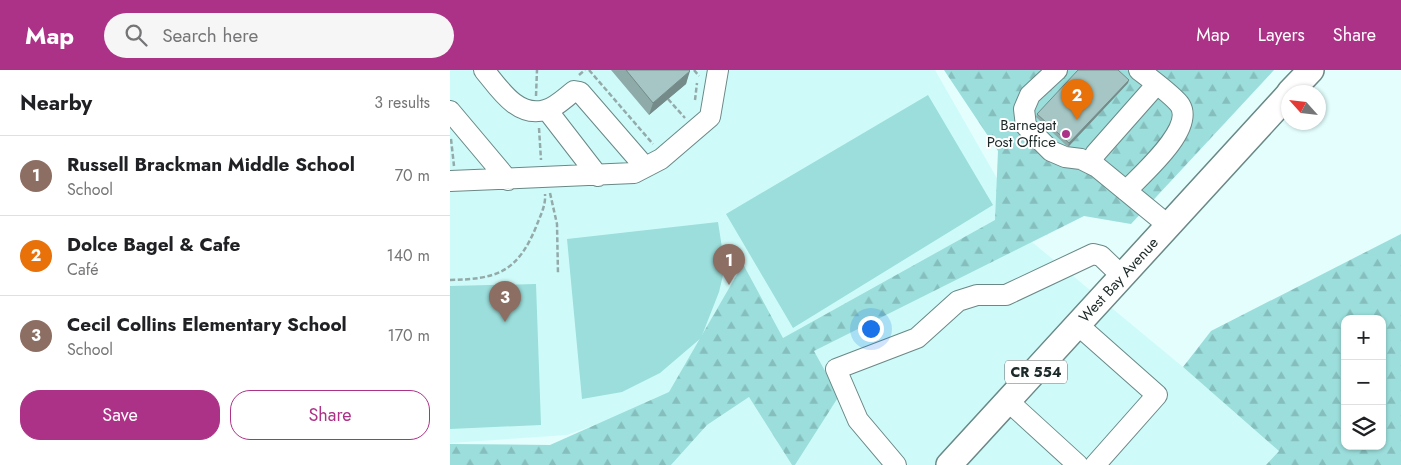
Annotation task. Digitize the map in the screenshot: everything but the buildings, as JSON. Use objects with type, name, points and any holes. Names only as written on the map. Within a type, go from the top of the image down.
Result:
[{"type":"main road","name":"West Bay Avenue","points":[[1297,85],[1311,70]]},
{"type":"main road","name":"West Bay Avenue","points":[[949,465],[1009,402],[1281,103]]},
{"type":"street","points":[[484,70],[511,103],[528,110],[540,109],[574,91],[580,92],[645,167]]},
{"type":"street","points":[[452,174],[508,180],[634,173],[677,147],[710,117],[718,70]]},
{"type":"street","points":[[1057,70],[1030,96],[1024,109],[1026,126],[1051,151],[1065,157],[1085,161],[1169,226]]},
{"type":"street","points":[[1126,191],[1175,137],[1183,122],[1180,105],[1139,70]]},
{"type":"street","points":[[1085,161],[1096,153],[1157,84]]},
{"type":"street","points":[[540,109],[598,176]]},
{"type":"street","points":[[450,110],[508,180]]},
{"type":"street","points":[[896,465],[858,420],[836,369],[916,338],[958,300],[977,295],[1006,296],[1093,254],[1101,256],[1123,277]]},
{"type":"street","points":[[1078,325],[1157,395],[1094,465]]},
{"type":"street","points":[[1009,402],[1078,465]]},
{"type":"path","points":[[537,70],[542,166]]},
{"type":"path","points":[[578,76],[587,70],[657,148]]},
{"type":"path","points":[[694,70],[700,76]]},
{"type":"path","points":[[530,98],[540,109]]},
{"type":"path","points":[[668,99],[687,121]]},
{"type":"path","points":[[450,136],[452,174]]},
{"type":"path","points":[[450,280],[483,279],[493,276],[502,272],[523,254],[546,203],[545,189],[551,194],[557,224],[558,274]]},
{"type":"shaded area","points":[[450,70],[935,70],[1018,215],[787,355],[567,435],[450,443]]},
{"type":"shaded area","points":[[1032,242],[1183,367],[1279,451],[1266,465],[795,465],[839,396],[814,351]]},
{"type":"shaded area","points":[[749,397],[792,465],[671,465],[707,425]]},
{"type":"green space","points":[[944,70],[1274,70],[1131,224],[1084,216],[814,351],[839,396],[795,465],[792,465],[749,397],[707,425],[671,465],[450,465],[450,444],[550,445],[669,392],[743,264],[783,338],[995,220],[998,151]]},
{"type":"green space","points":[[928,95],[993,205],[793,328],[726,214]]},
{"type":"green space","points":[[718,222],[725,267],[719,292],[701,338],[660,373],[622,392],[582,399],[567,239]]},
{"type":"green space","points":[[1401,234],[1401,465],[1266,465],[1279,451],[1183,367],[1211,331]]},
{"type":"green space","points":[[536,284],[541,425],[450,429],[450,286]]},
{"type":"place","name":"Dolce Bagel & Cafe","points":[[1077,120]]},
{"type":"place","name":"Barnegat Post Office","points":[[1066,134]]},
{"type":"place","name":"Russell Brackman Middle School","points":[[729,285]]},
{"type":"place","name":"Cecil Collins Elementary School","points":[[505,322]]}]
